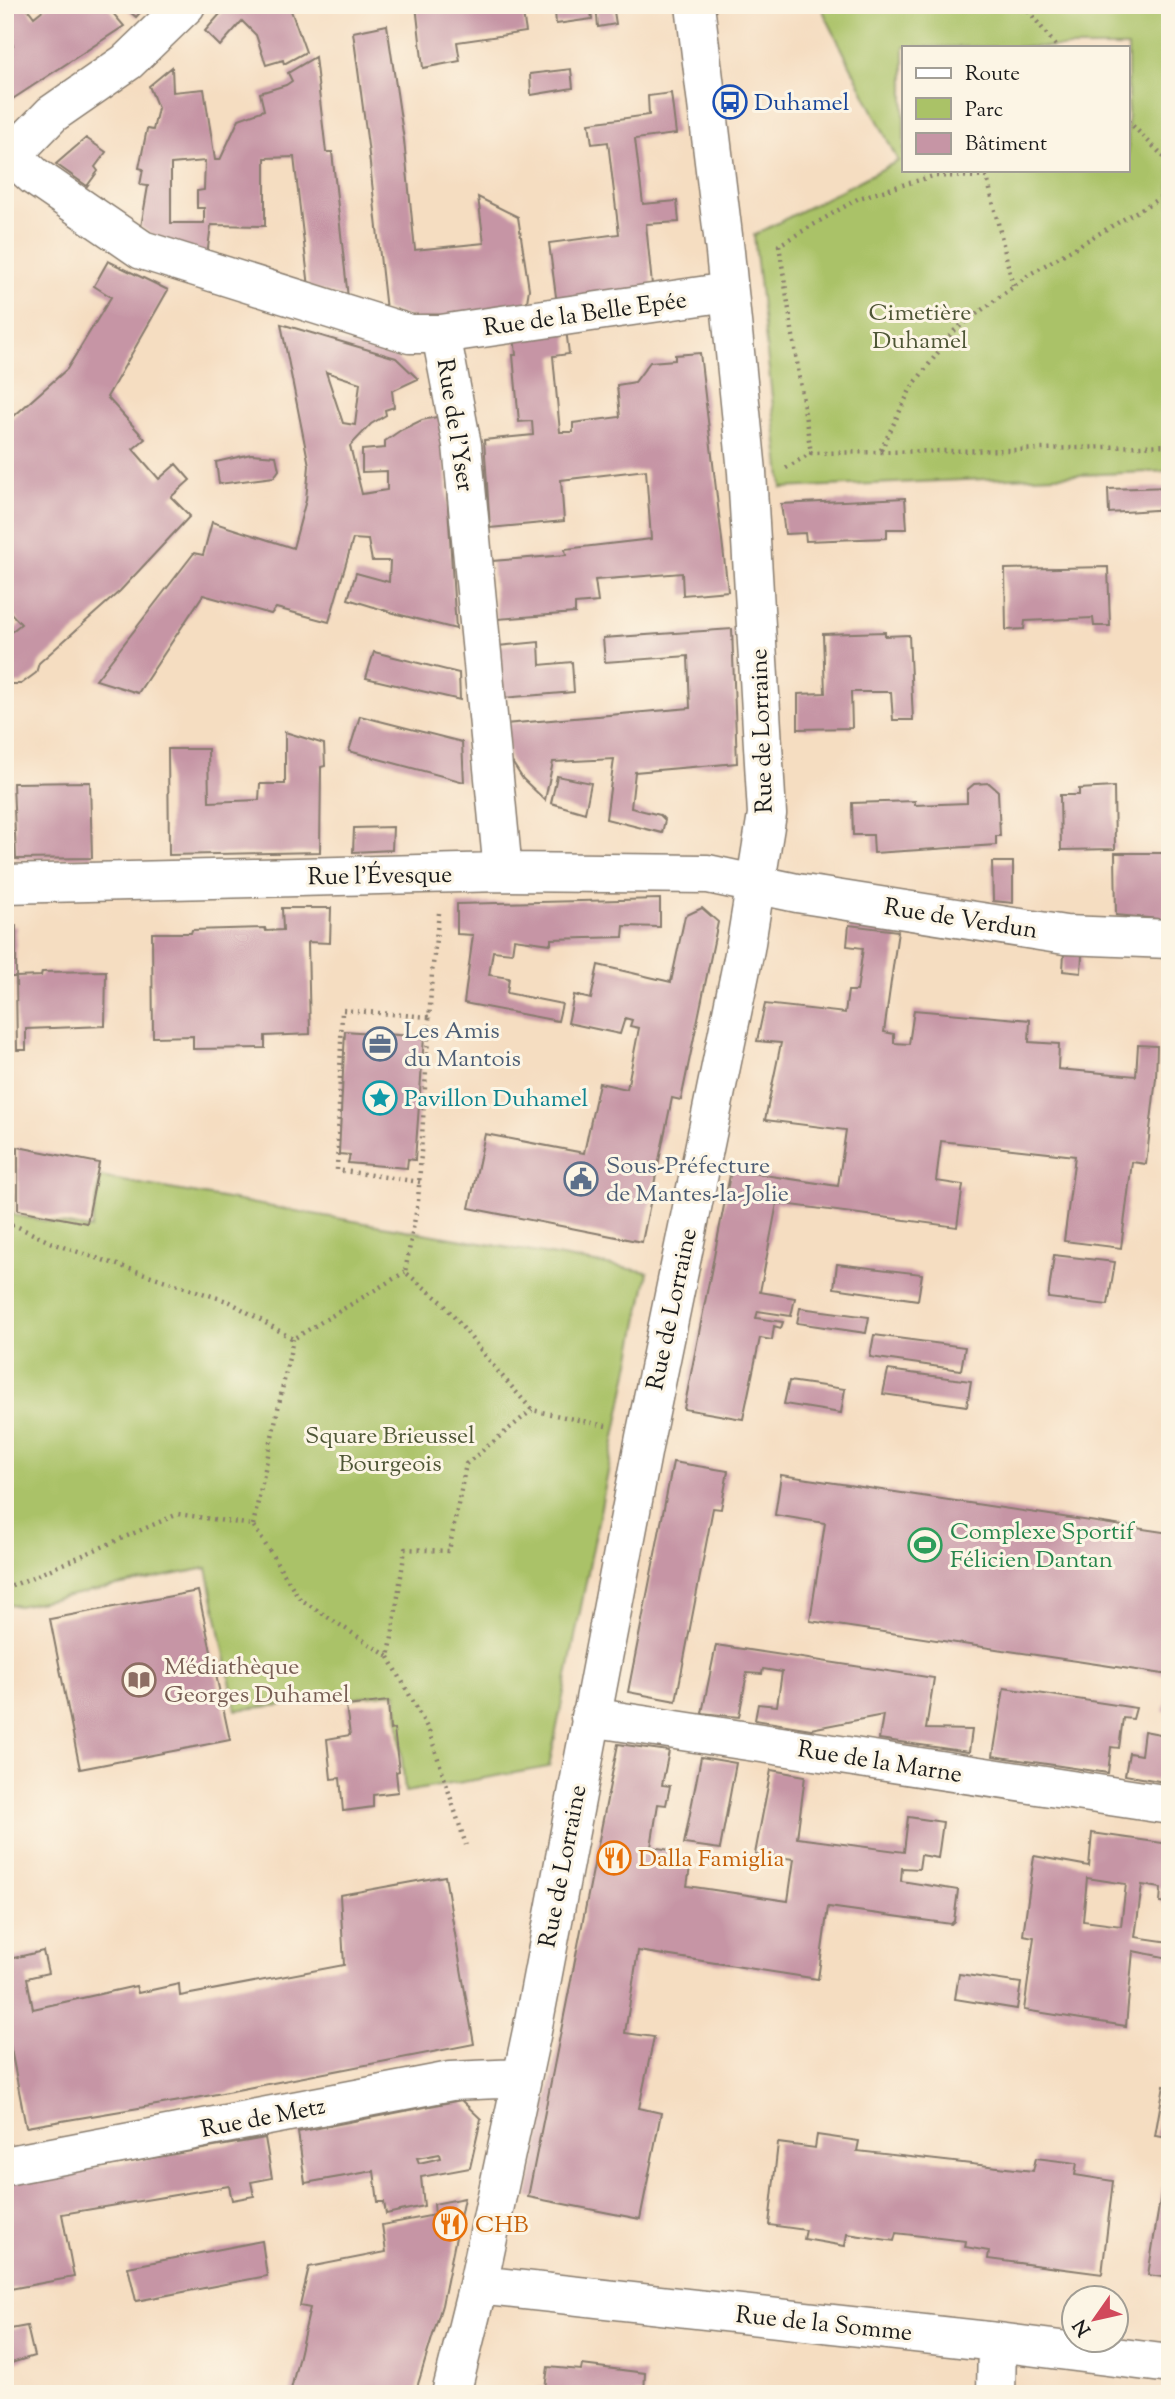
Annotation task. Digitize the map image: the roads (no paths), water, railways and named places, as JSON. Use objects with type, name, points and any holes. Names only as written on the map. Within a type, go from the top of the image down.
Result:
[{"type":"street","points":[[8,152],[52,114],[127,62],[186,5]]},
{"type":"street","name":"Rue de Lorraine","points":[[452,2394],[478,2285],[521,2078],[645,1437],[742,962],[767,814],[750,500],[695,5]]},
{"type":"street","name":"Rue de l'Yser","points":[[8,152],[34,176],[142,250],[410,334],[442,334],[462,445],[503,872]]},
{"type":"street","name":"Rue de la Belle Epée","points":[[442,334],[729,292]]},
{"type":"street","name":"Rue l'Évesque","points":[[5,884],[503,872],[708,874],[755,883]]},
{"type":"street","name":"Rue de Verdun","points":[[755,883],[1065,935],[1170,939]]},
{"type":"street","name":"Rue de la Marne","points":[[590,1717],[1170,1805]]},
{"type":"street","name":"Rue de Metz","points":[[5,2166],[451,2081],[521,2078]]},
{"type":"street","name":"Rue de la Somme","points":[[478,2285],[997,2342],[1170,2364]]},
{"type":"street","points":[[996,2394],[997,2342]]},
{"type":"place","name":"Duhamel","points":[[730,102]]},
{"type":"place","name":"Les Amis du Mantois","points":[[380,1044]]},
{"type":"place","name":"Pavillon Duhamel","points":[[380,1098]]},
{"type":"place","name":"Sous-Préfecture de Mantes-la-Jolie","points":[[581,1179]]},
{"type":"place","name":"Complexe Sportif Félicien Dantan","points":[[925,1545]]},
{"type":"place","name":"Médiathèque Georges Duhamel","points":[[139,1680]]},
{"type":"place","name":"Dalla Famiglia","points":[[614,1858]]},
{"type":"place","name":"CHB","points":[[450,2224]]},
{"type":"park label","name":"Cimetière Duhamel","points":[[920,326]]},
{"type":"park label","name":"Square Brieussel Bourgeois","points":[[390,1449]]}]
